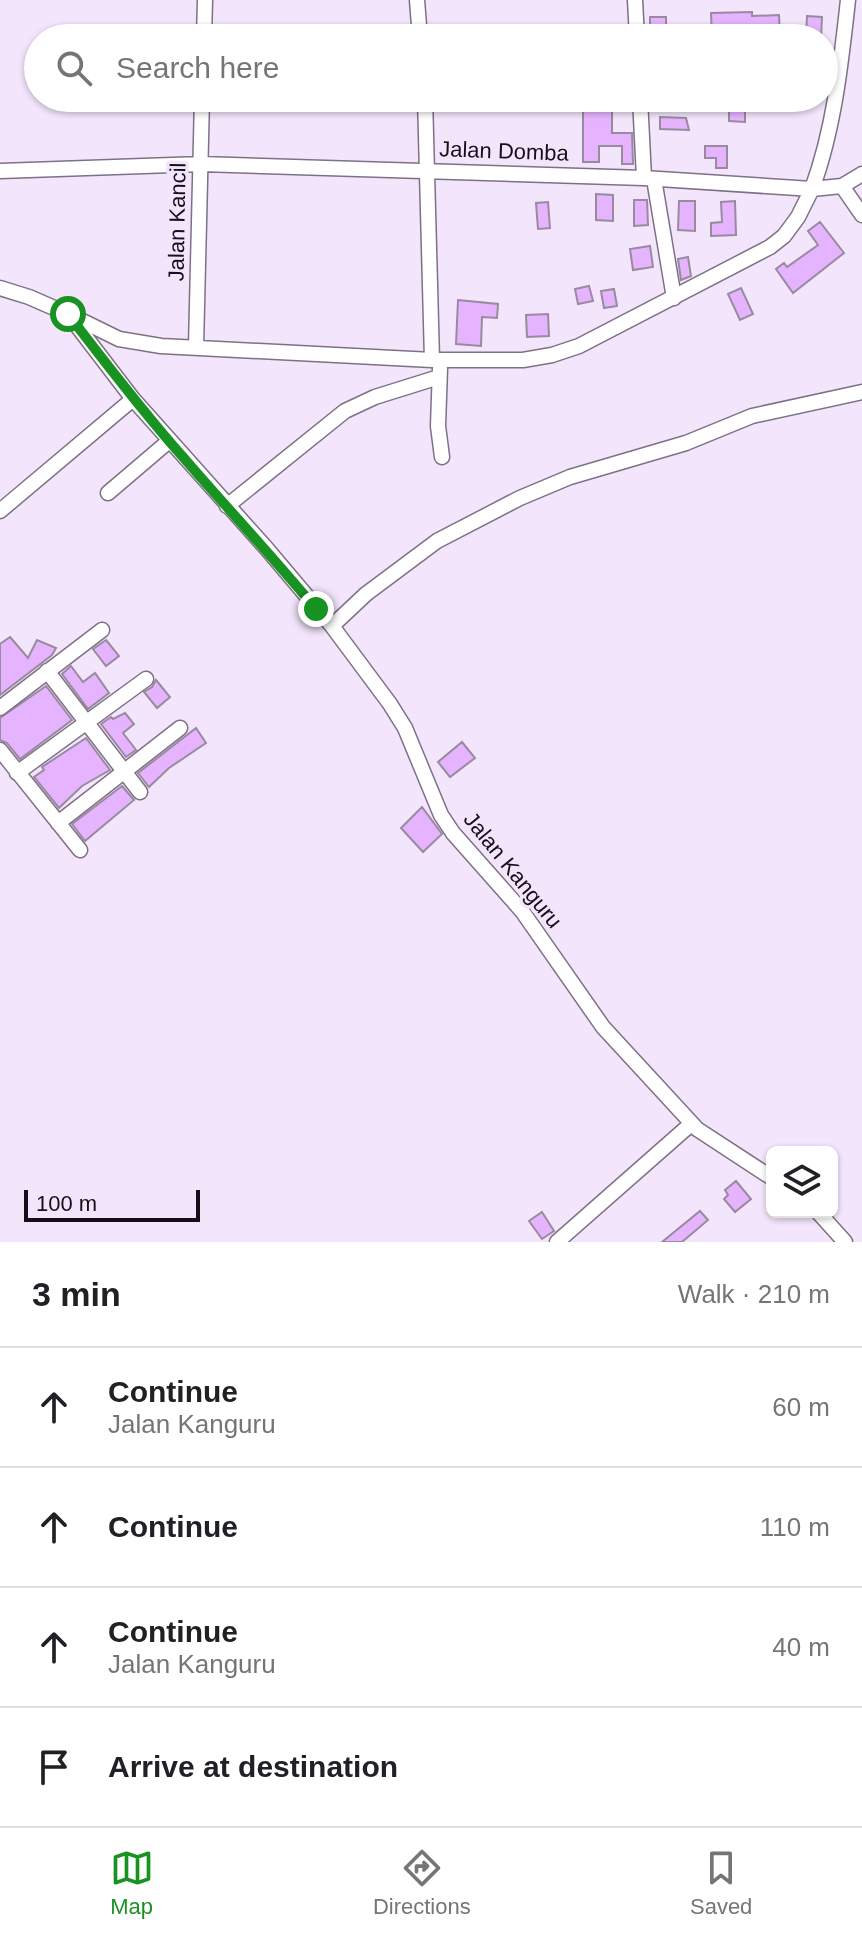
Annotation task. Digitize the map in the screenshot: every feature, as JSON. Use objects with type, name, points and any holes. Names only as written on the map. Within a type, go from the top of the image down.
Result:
[{"type":"street","points":[[204,24],[205,0]]},
{"type":"street","points":[[417,0],[419,24]]},
{"type":"street","points":[[635,0],[636,24]]},
{"type":"street","points":[[838,84],[848,0]]},
{"type":"street","name":"Jalan Kancil","points":[[196,347],[202,112]]},
{"type":"street","points":[[426,112],[439,377],[438,441],[442,457]]},
{"type":"street","points":[[642,112],[649,178],[674,298]]},
{"type":"street","points":[[0,288],[29,297],[128,342],[268,354],[436,360],[523,360],[552,355],[579,346],[674,298],[755,256],[784,236],[812,189],[825,153],[833,112]]},
{"type":"street","name":"Jalan Domba","points":[[0,171],[201,164],[649,178],[812,189],[842,186]]},
{"type":"street","points":[[862,174],[842,186],[862,215]]},
{"type":"street","points":[[0,511],[133,399],[68,314]]},
{"type":"street","points":[[227,506],[345,411],[375,397],[439,377]]},
{"type":"street","points":[[332,626],[366,594],[437,541],[520,498],[570,477],[686,443],[752,416],[862,392]]},
{"type":"street","name":"Jalan Kanguru","points":[[133,399],[332,626],[399,715],[434,802],[453,833],[522,911],[603,1027],[691,1124],[766,1174]]},
{"type":"street","points":[[108,493],[169,441]]},
{"type":"street","points":[[0,708],[102,630]]},
{"type":"street","points":[[47,671],[140,792]]},
{"type":"street","points":[[17,773],[146,679]]},
{"type":"street","points":[[58,823],[180,728]]},
{"type":"street","points":[[0,750],[80,850]]},
{"type":"street","points":[[557,1242],[691,1124]]},
{"type":"street","points":[[823,1218],[845,1242]]},
{"type":"building","points":[[711,13],[779,15],[779,24],[711,24]]},
{"type":"building","points":[[807,16],[822,17],[822,24],[807,24]]},
{"type":"building","points":[[650,17],[666,17],[666,24],[650,24]]},
{"type":"building","points":[[583,112],[612,112],[612,133],[632,133],[633,164],[622,164],[622,146],[599,146],[599,162],[583,162]]},
{"type":"building","points":[[729,112],[745,112],[745,122],[729,121]]},
{"type":"building","points":[[660,117],[686,118],[689,130],[660,129]]},
{"type":"building","points":[[705,146],[727,146],[727,168],[716,168],[716,158],[705,158]]},
{"type":"building","points":[[596,194],[613,195],[613,221],[596,220]]},
{"type":"building","points":[[634,200],[647,200],[648,225],[634,226]]},
{"type":"building","points":[[679,201],[695,201],[695,231],[678,230]]},
{"type":"building","points":[[735,201],[736,235],[711,236],[711,223],[722,222],[721,202]]},
{"type":"building","points":[[548,202],[550,228],[538,229],[536,203]]},
{"type":"building","points":[[820,222],[844,253],[793,293],[776,269],[784,263],[787,267],[818,245],[808,231]]},
{"type":"building","points":[[650,246],[653,267],[633,270],[630,249]]},
{"type":"building","points":[[688,257],[691,276],[681,280],[678,259]]},
{"type":"building","points":[[589,286],[593,301],[578,304],[575,289]]},
{"type":"building","points":[[741,288],[753,314],[740,320],[728,294]]},
{"type":"building","points":[[614,289],[617,306],[604,308],[601,291]]},
{"type":"building","points":[[458,300],[498,304],[497,318],[482,317],[481,346],[456,344]]},
{"type":"building","points":[[548,314],[549,336],[527,337],[526,315]]},
{"type":"building","points":[[10,637],[28,658],[37,640],[56,648],[52,655],[0,695],[0,644]]},
{"type":"building","points":[[106,640],[119,656],[106,666],[93,649]]},
{"type":"building","points":[[71,666],[83,682],[95,673],[109,693],[88,709],[62,674]]},
{"type":"building","points":[[156,680],[170,697],[157,708],[144,692]]},
{"type":"building","points":[[46,686],[72,720],[20,759],[7,743],[0,740],[0,718]]},
{"type":"building","points":[[125,713],[134,724],[123,733],[136,750],[126,757],[101,724]]},
{"type":"building","points":[[196,728],[206,743],[169,768],[149,787],[138,773]]},
{"type":"building","points":[[86,738],[110,770],[82,786],[59,808],[34,777],[44,770],[42,767]]},
{"type":"building","points":[[462,742],[475,758],[450,777],[438,762]]},
{"type":"building","points":[[122,786],[134,800],[85,841],[72,824]]},
{"type":"building","points":[[422,807],[442,834],[423,852],[401,828]]},
{"type":"building","points":[[736,1181],[751,1199],[735,1212],[724,1199],[728,1195],[725,1190]]},
{"type":"building","points":[[700,1211],[708,1220],[682,1242],[662,1242]]},
{"type":"building","points":[[542,1212],[554,1231],[542,1239],[529,1221]]},
{"type":"route","points":[[68,314],[133,399],[267,549],[316,609]]}]
